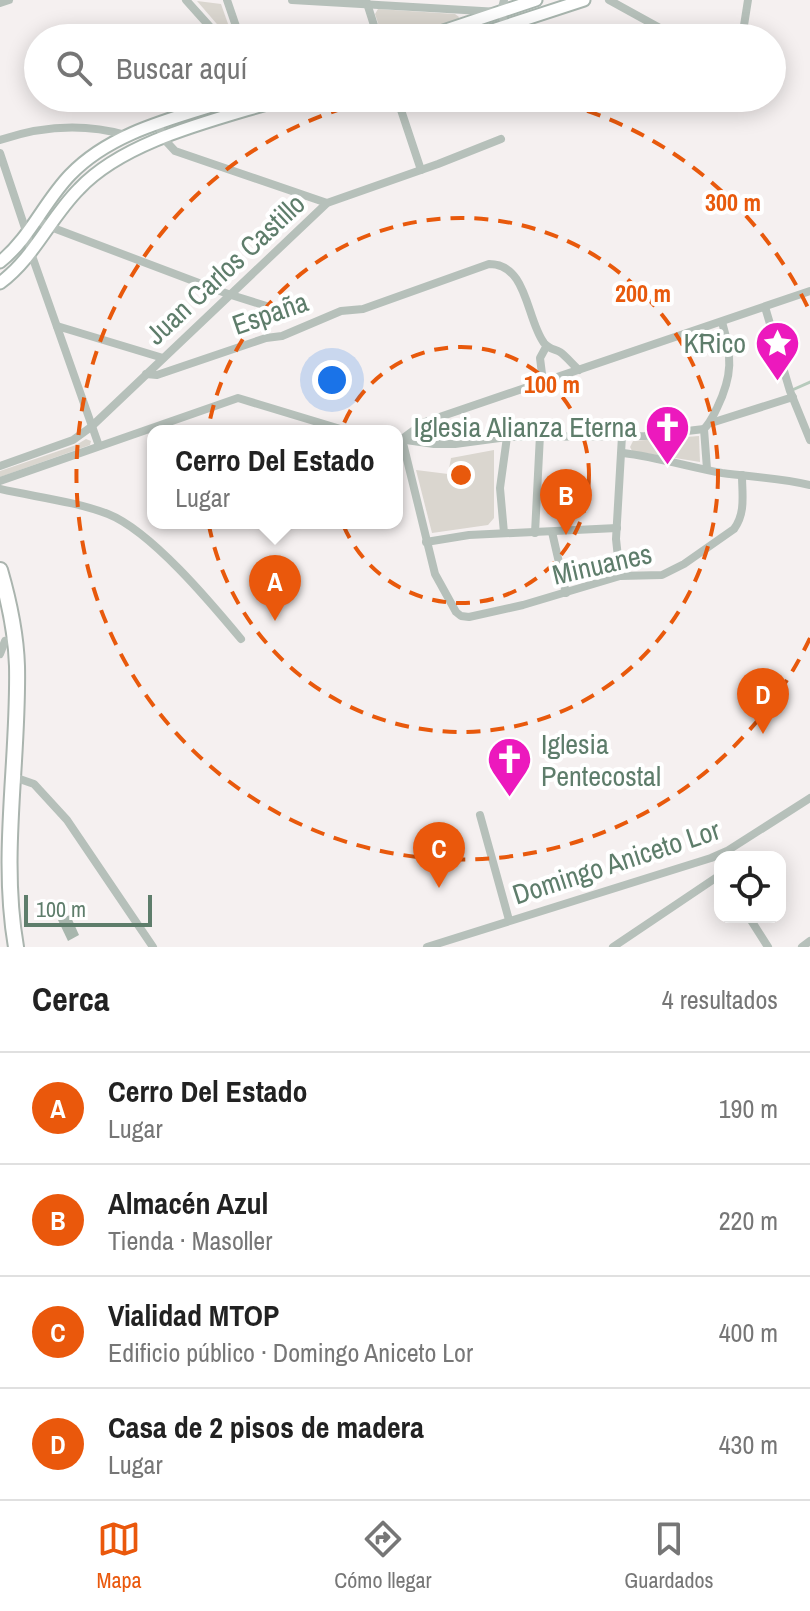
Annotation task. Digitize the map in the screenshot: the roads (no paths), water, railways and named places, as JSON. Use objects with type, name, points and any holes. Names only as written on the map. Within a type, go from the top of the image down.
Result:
[{"type":"highway","points":[[0,570],[10,611],[17,665],[6,882],[7,905],[16,947]]},
{"type":"highway","points":[[0,608],[8,714],[0,794]]},
{"type":"highway","points":[[0,913],[7,947]]},
{"type":"street","points":[[0,3],[9,0]]},
{"type":"street","points":[[186,0],[207,24]]},
{"type":"street","points":[[227,0],[235,24]]},
{"type":"street","points":[[292,0],[367,2],[460,10],[536,0]]},
{"type":"street","points":[[511,24],[584,0]]},
{"type":"street","points":[[609,0],[653,24]]},
{"type":"street","points":[[744,24],[748,0]]},
{"type":"street","points":[[367,2],[374,24]]},
{"type":"street","points":[[506,5],[517,22]]},
{"type":"street","points":[[463,24],[506,5]]},
{"type":"street","points":[[460,10],[466,23]]},
{"type":"street","points":[[0,262],[13,251],[55,193],[81,164],[126,135],[197,112]]},
{"type":"street","points":[[0,283],[16,271],[79,189],[109,163],[163,138],[233,112]]},
{"type":"street","points":[[402,112],[421,170]]},
{"type":"street","points":[[159,125],[163,138],[175,151],[327,203]]},
{"type":"street","points":[[0,140],[44,128],[108,130],[126,135]]},
{"type":"street","name":"Juan Carlos Castillo","points":[[0,466],[73,440],[91,427],[327,203],[501,139]]},
{"type":"street","points":[[0,153],[31,253],[99,446]]},
{"type":"street","points":[[36,219],[228,294],[273,308]]},
{"type":"street","name":"España","points":[[146,374],[157,375],[266,338],[282,336],[341,311],[363,309],[489,264],[499,264],[517,279],[536,330],[546,347]]},
{"type":"street","points":[[403,437],[425,422],[810,291]]},
{"type":"street","points":[[765,307],[810,440]]},
{"type":"street","points":[[707,469],[708,426],[729,376],[730,350],[722,322]]},
{"type":"street","points":[[57,326],[163,358]]},
{"type":"street","points":[[543,382],[540,358],[546,347],[561,353],[579,370]]},
{"type":"street","points":[[403,439],[455,444],[540,435],[622,436],[708,426],[793,397]]},
{"type":"street","points":[[160,425],[238,398],[327,425]]},
{"type":"street","points":[[0,481],[147,429]]},
{"type":"street","points":[[535,533],[540,435]]},
{"type":"street","points":[[620,576],[617,528],[622,436]]},
{"type":"street","points":[[504,533],[500,488],[507,437]]},
{"type":"street","points":[[403,451],[426,542],[469,535],[617,528]]},
{"type":"street","points":[[623,453],[810,485]]},
{"type":"street","name":"Minuanes","points":[[426,542],[435,574],[461,616],[483,615],[620,576],[662,575],[702,553],[734,529],[743,510],[742,475]]},
{"type":"street","points":[[0,489],[99,511],[121,521],[157,549],[206,597],[241,639]]},
{"type":"street","points":[[552,532],[566,593]]},
{"type":"street","points":[[11,776],[34,784],[67,820],[153,947]]},
{"type":"street","name":"Domingo Aniceto Lor","points":[[427,947],[442,945],[509,920],[711,858],[810,798]]},
{"type":"street","points":[[480,815],[509,920]]},
{"type":"street","points":[[711,858],[714,863]]},
{"type":"street","points":[[613,947],[714,877]]},
{"type":"street","points":[[753,923],[768,947]]},
{"type":"street","points":[[802,947],[810,941]]},
{"type":"waterway","points":[[790,391],[810,382]]},
{"type":"place","name":"K´Rico","points":[[777,382]]},
{"type":"place","name":"Iglesia Alianza Eterna","points":[[668,466]]},
{"type":"place","name":"Almacén Azul","points":[[566,535]]},
{"type":"place","name":"Cerro Del Estado","points":[[275,621]]},
{"type":"place","name":"Casa de 2 pisos de madera","points":[[763,734]]},
{"type":"place","name":"Iglesia Pentecostal","points":[[510,799]]},
{"type":"place","name":"Vialidad MTOP","points":[[439,888]]}]
